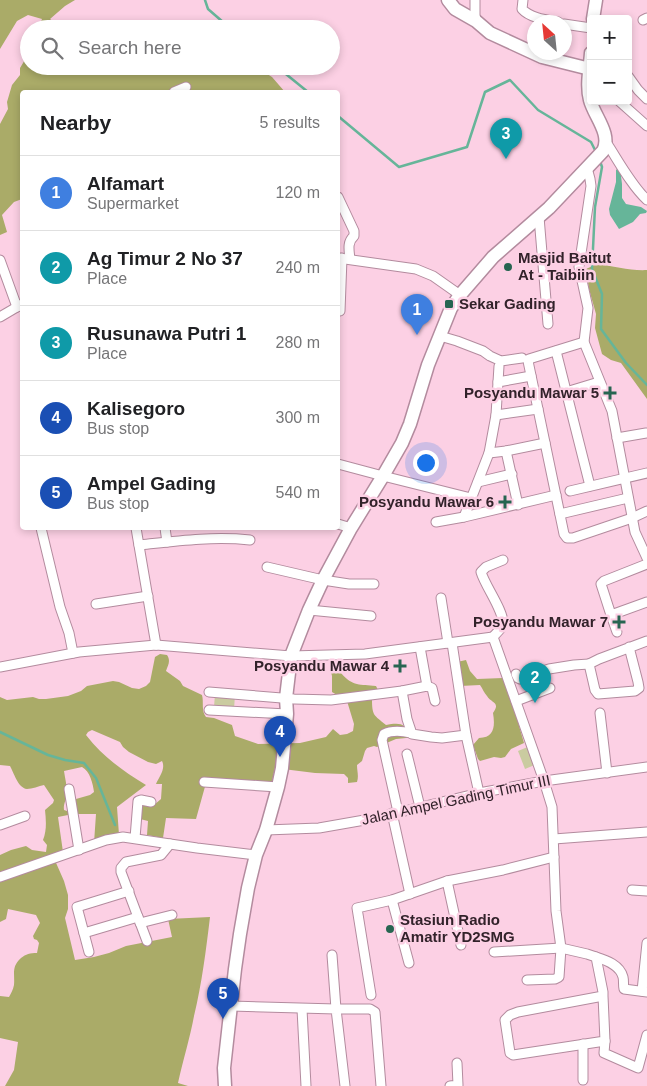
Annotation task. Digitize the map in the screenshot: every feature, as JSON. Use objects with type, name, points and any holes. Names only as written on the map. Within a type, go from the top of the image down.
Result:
[{"type":"main road","points":[[448,0],[455,9],[476,21],[490,33],[542,57],[587,69]]},
{"type":"main road","points":[[594,15],[596,0]]},
{"type":"main road","points":[[225,1086],[224,1068],[240,934],[256,855],[266,830],[282,768],[286,698],[291,656],[323,580],[351,528],[402,443],[410,424],[428,365],[451,308],[494,256],[539,217],[605,146],[604,131],[591,105]]},
{"type":"street","points":[[475,0],[476,21]]},
{"type":"street","points":[[524,0],[522,9],[532,15]]},
{"type":"street","points":[[572,25],[587,27]]},
{"type":"street","points":[[632,82],[647,99]]},
{"type":"street","points":[[638,90],[647,83]]},
{"type":"street","points":[[179,90],[186,87]]},
{"type":"street","points":[[623,105],[647,126]]},
{"type":"street","points":[[605,146],[647,200]]},
{"type":"street","points":[[589,165],[590,186],[579,267],[588,308],[584,342],[612,411],[632,518],[638,541],[647,558]]},
{"type":"street","points":[[340,201],[354,232],[354,236],[349,241],[343,258],[340,311]]},
{"type":"street","points":[[539,217],[548,324]]},
{"type":"street","points":[[343,258],[416,269],[433,276],[460,295]]},
{"type":"street","points":[[0,260],[20,306],[0,317]]},
{"type":"street","points":[[440,336],[483,351],[501,360],[522,358]]},
{"type":"street","points":[[584,342],[528,360],[564,534],[569,539],[632,518],[647,511]]},
{"type":"street","points":[[556,351],[590,486]]},
{"type":"street","points":[[464,517],[489,453],[496,415],[498,366]]},
{"type":"street","points":[[498,382],[531,376]]},
{"type":"street","points":[[566,392],[600,382]]},
{"type":"street","points":[[496,415],[538,409]]},
{"type":"street","points":[[617,438],[646,433]]},
{"type":"street","points":[[489,453],[545,442]]},
{"type":"street","points":[[506,451],[518,504]]},
{"type":"street","points":[[340,465],[471,498]]},
{"type":"street","points":[[570,491],[647,473]]},
{"type":"street","points":[[478,482],[512,474]]},
{"type":"street","points":[[436,522],[556,495]]},
{"type":"street","points":[[560,514],[628,498]]},
{"type":"street","points":[[340,525],[351,528]]},
{"type":"street","points":[[41,530],[60,607],[70,633],[73,653]]},
{"type":"street","points":[[136,530],[156,646]]},
{"type":"street","points":[[165,530],[166,542]]},
{"type":"street","points":[[139,545],[184,540],[231,538],[250,540]]},
{"type":"street","points":[[0,667],[73,653],[156,646],[291,656],[365,654],[493,637],[503,622],[482,572],[486,567],[503,560]]},
{"type":"street","points":[[617,632],[601,586],[602,582],[647,564]]},
{"type":"street","points":[[267,567],[323,580],[349,584],[374,584]]},
{"type":"street","points":[[96,604],[148,596]]},
{"type":"street","points":[[441,598],[466,735],[479,793]]},
{"type":"street","points":[[611,615],[647,602]]},
{"type":"street","points":[[309,610],[371,616]]},
{"type":"street","points":[[493,637],[552,807],[556,911],[561,948],[559,977],[527,980]]},
{"type":"street","points":[[516,674],[520,679],[549,669],[574,664],[589,664],[647,641]]},
{"type":"street","points":[[420,647],[427,686]]},
{"type":"street","points":[[589,664],[595,690],[598,694],[634,692],[639,688],[639,685],[629,647]]},
{"type":"street","points":[[209,692],[331,700],[427,686],[432,688],[435,701]]},
{"type":"street","points":[[516,701],[550,688]]},
{"type":"street","points":[[402,691],[411,733]]},
{"type":"street","points":[[209,710],[286,714]]},
{"type":"street","points":[[600,713],[607,774]]},
{"type":"street","points":[[410,894],[382,740],[384,734],[398,732],[442,738],[466,735]]},
{"type":"street","points":[[407,754],[420,807]]},
{"type":"street","name":"Jalan Ampel Gading Timur III","points":[[266,830],[319,828],[376,818],[479,793],[544,781],[647,768]]},
{"type":"street","points":[[204,782],[278,787]]},
{"type":"street","points":[[69,789],[79,850]]},
{"type":"street","points":[[135,838],[138,801],[151,802]]},
{"type":"street","points":[[0,825],[25,816]]},
{"type":"street","points":[[554,840],[647,832]]},
{"type":"street","points":[[0,877],[124,836],[166,849],[256,855]]},
{"type":"street","points":[[147,941],[121,868],[126,862],[166,849]]},
{"type":"street","points":[[371,995],[357,908],[392,900],[447,881],[554,857]]},
{"type":"street","points":[[447,881],[461,946]]},
{"type":"street","points":[[632,890],[647,891]]},
{"type":"street","points":[[90,952],[77,907],[128,891]]},
{"type":"street","points":[[392,900],[409,963]]},
{"type":"street","points":[[84,933],[139,920],[172,915]]},
{"type":"street","points":[[494,952],[561,948],[587,954],[614,965],[622,974],[624,989],[645,992],[647,943]]},
{"type":"street","points":[[332,955],[345,1086]]},
{"type":"street","points":[[596,957],[603,996],[604,1053],[638,1068],[645,1052],[647,1035]]},
{"type":"street","points":[[603,996],[518,1012],[510,1015],[505,1020],[510,1053],[513,1055],[605,1041]]},
{"type":"street","points":[[231,1006],[370,1009],[375,1012],[382,1086]]},
{"type":"street","points":[[302,1009],[306,1086]]},
{"type":"street","points":[[583,1044],[583,1080]]},
{"type":"street","points":[[456,1086],[457,1063]]},
{"type":"shaded area","points":[[0,0],[75,0],[65,6],[50,19],[51,20],[42,20],[28,15],[17,21],[0,49]]},
{"type":"shaded area","points":[[20,75],[269,75],[283,90],[20,90],[20,200],[14,202],[2,215],[7,232],[0,235],[0,124],[8,109],[7,102],[12,85]]},
{"type":"shaded area","points":[[619,167],[622,198],[626,204],[641,207],[647,211],[640,214],[633,222],[619,229],[610,215],[609,209],[616,182],[616,170]]},
{"type":"shaded area","points":[[597,264],[647,270],[647,399],[621,363],[611,360],[602,354],[595,328],[596,314],[586,269]]},
{"type":"shaded area","points":[[160,654],[167,655],[169,661],[166,671],[180,681],[183,686],[202,695],[206,717],[232,725],[235,736],[258,744],[300,743],[326,737],[333,729],[340,735],[353,731],[354,724],[347,701],[332,692],[332,676],[329,664],[331,659],[338,659],[341,673],[349,681],[376,686],[378,690],[377,696],[372,699],[372,709],[376,717],[386,725],[398,724],[404,726],[409,737],[396,739],[377,747],[367,748],[362,761],[357,765],[357,782],[348,783],[348,778],[344,774],[315,773],[275,768],[271,786],[206,783],[196,819],[166,818],[163,838],[147,835],[148,821],[140,819],[142,804],[154,805],[161,799],[162,784],[156,784],[163,770],[162,761],[156,764],[148,762],[129,752],[120,742],[92,730],[88,732],[86,735],[106,757],[146,785],[117,807],[119,835],[94,843],[96,814],[73,814],[58,817],[63,852],[53,856],[68,895],[68,909],[65,918],[75,960],[109,953],[126,946],[172,937],[168,919],[210,917],[191,1033],[178,1083],[188,1086],[5,1086],[14,1070],[18,1042],[0,1038],[0,996],[9,997],[14,985],[14,971],[18,961],[26,955],[37,953],[39,943],[33,936],[40,923],[36,915],[8,909],[6,919],[0,922],[0,855],[26,846],[32,850],[46,852],[47,845],[43,840],[46,829],[45,810],[54,800],[44,785],[29,789],[24,788],[19,783],[10,766],[0,765],[0,697],[7,700],[33,697],[46,699],[68,696],[81,691],[87,686],[113,681],[139,689],[150,682],[155,657]],"holes":[[[82,767],[91,778],[94,792],[76,799],[72,809],[64,810],[67,793],[64,771]]]},
{"type":"shaded area","points":[[466,660],[470,671],[477,679],[503,678],[524,743],[511,749],[505,757],[494,757],[480,761],[478,759],[473,745],[479,738],[488,736],[493,730],[493,713],[496,705],[486,695],[480,685],[460,686],[452,679],[457,662]]},
{"type":"shaded area","points":[[215,693],[235,695],[234,709],[214,708]]},
{"type":"shaded area","points":[[530,746],[537,764],[525,769],[518,751]]},
{"type":"waterway","points":[[205,0],[208,9],[221,20]]},
{"type":"waterway","points":[[287,75],[306,90]]},
{"type":"waterway","points":[[340,118],[399,167],[467,147],[485,92],[510,80],[538,110],[591,142],[596,152]]},
{"type":"waterway","points":[[600,161],[602,167],[595,207],[592,269],[602,294],[601,329],[626,363],[647,385]]},
{"type":"waterway","points":[[0,732],[48,755],[84,763],[96,778],[115,825]]},
{"type":"place","name":"Rusunawa Putri 1","points":[[506,159]]},
{"type":"place","name":"Masjid Baitut At - Taibiin","points":[[508,267]]},
{"type":"place","name":"Sekar Gading","points":[[449,304]]},
{"type":"place","name":"Alfamart","points":[[417,335]]},
{"type":"place","name":"Posyandu Mawar 5","points":[[610,393]]},
{"type":"place","name":"Posyandu Mawar 6","points":[[505,502]]},
{"type":"place","name":"Posyandu Mawar 7","points":[[619,622]]},
{"type":"place","name":"Posyandu Mawar 4","points":[[400,666]]},
{"type":"place","name":"Ag Timur 2 No 37","points":[[535,703]]},
{"type":"place","name":"Kalisegoro","points":[[280,757]]},
{"type":"place","name":"Stasiun Radio Amatir YD2SMG","points":[[390,929]]},
{"type":"place","name":"Ampel Gading","points":[[223,1019]]}]
